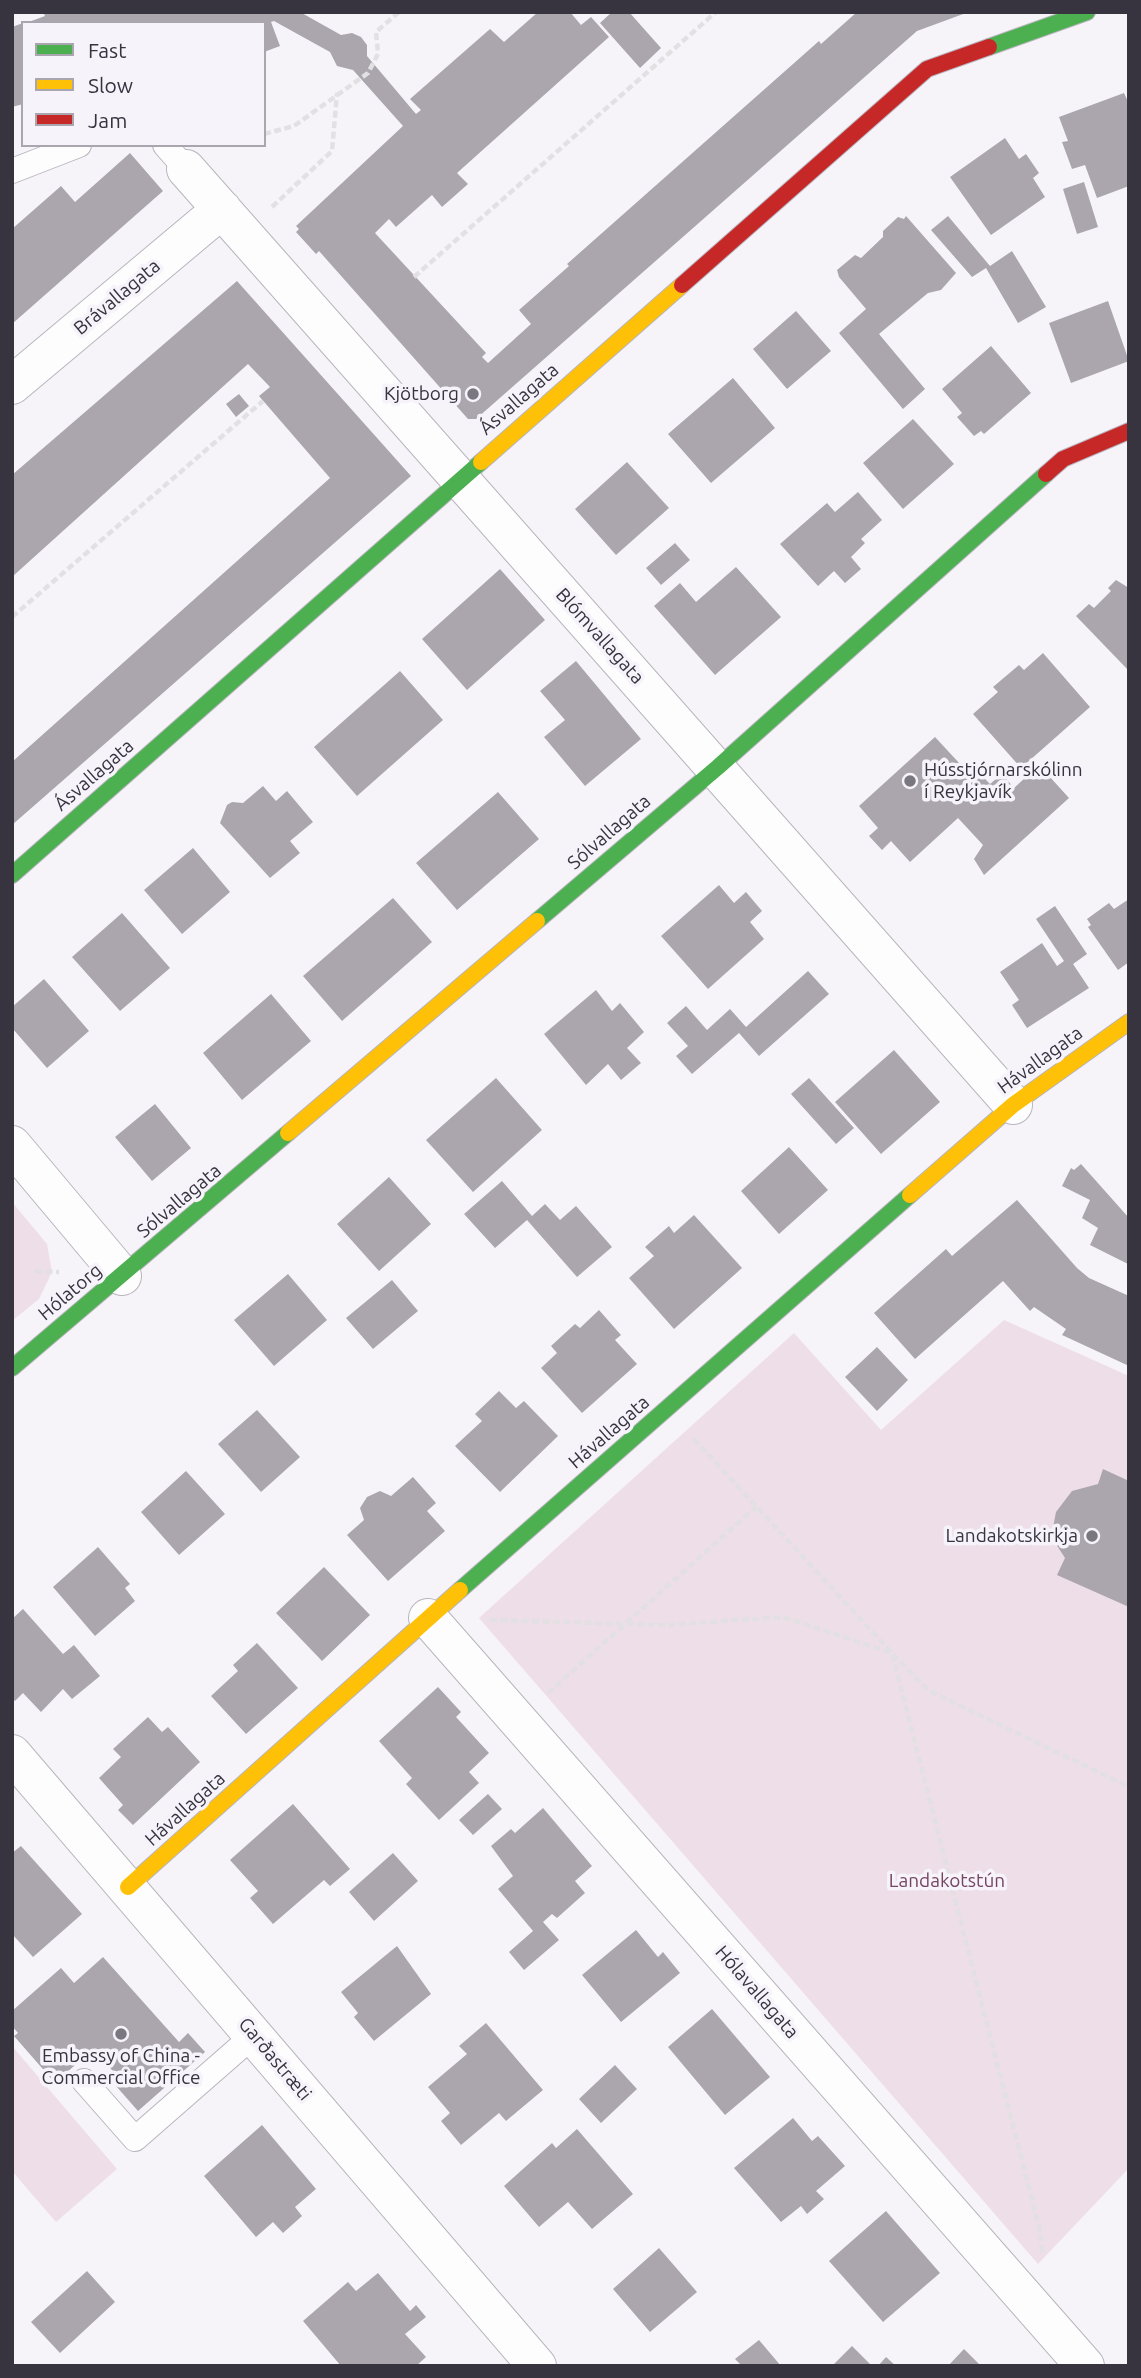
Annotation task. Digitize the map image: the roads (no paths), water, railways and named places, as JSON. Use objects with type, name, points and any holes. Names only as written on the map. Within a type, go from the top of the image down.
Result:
[{"type":"street","name":"Ásvallagata","points":[[12,875],[927,69],[1087,12]]},
{"type":"street","name":"Blómvallagata","points":[[176,157],[718,767],[1013,1105]]},
{"type":"street","name":"Brávallagata","points":[[12,385],[232,222]]},
{"type":"street","name":"Sólvallagata","points":[[122,1276],[718,767],[1063,458],[1129,431]]},
{"type":"street","name":"Hávallagata","points":[[128,1887],[428,1618],[1013,1105],[1129,1022]]},
{"type":"street","points":[[12,1145],[122,1276]]},
{"type":"street","name":"Hólatorg","points":[[12,1367],[122,1276]]},
{"type":"street","name":"Hólavallagata","points":[[428,1618],[1085,2366]]},
{"type":"street","name":"Garðastræti","points":[[12,1754],[537,2366]]},
{"type":"lane","points":[[12,171],[74,147]]},
{"type":"lane","points":[[84,2081],[135,2139],[254,2035]]},
{"type":"place","name":"Kjötborg","points":[[473,394]]},
{"type":"place","name":"Hússtjórnarskólinn í Reykjavík","points":[[910,781]]},
{"type":"place","name":"Landakotskirkja","points":[[1092,1536]]},
{"type":"place","name":"Embassy of China - Commercial Office","points":[[121,2034]]},
{"type":"park label","name":"Landakotstún","points":[[947,1881]]}]
